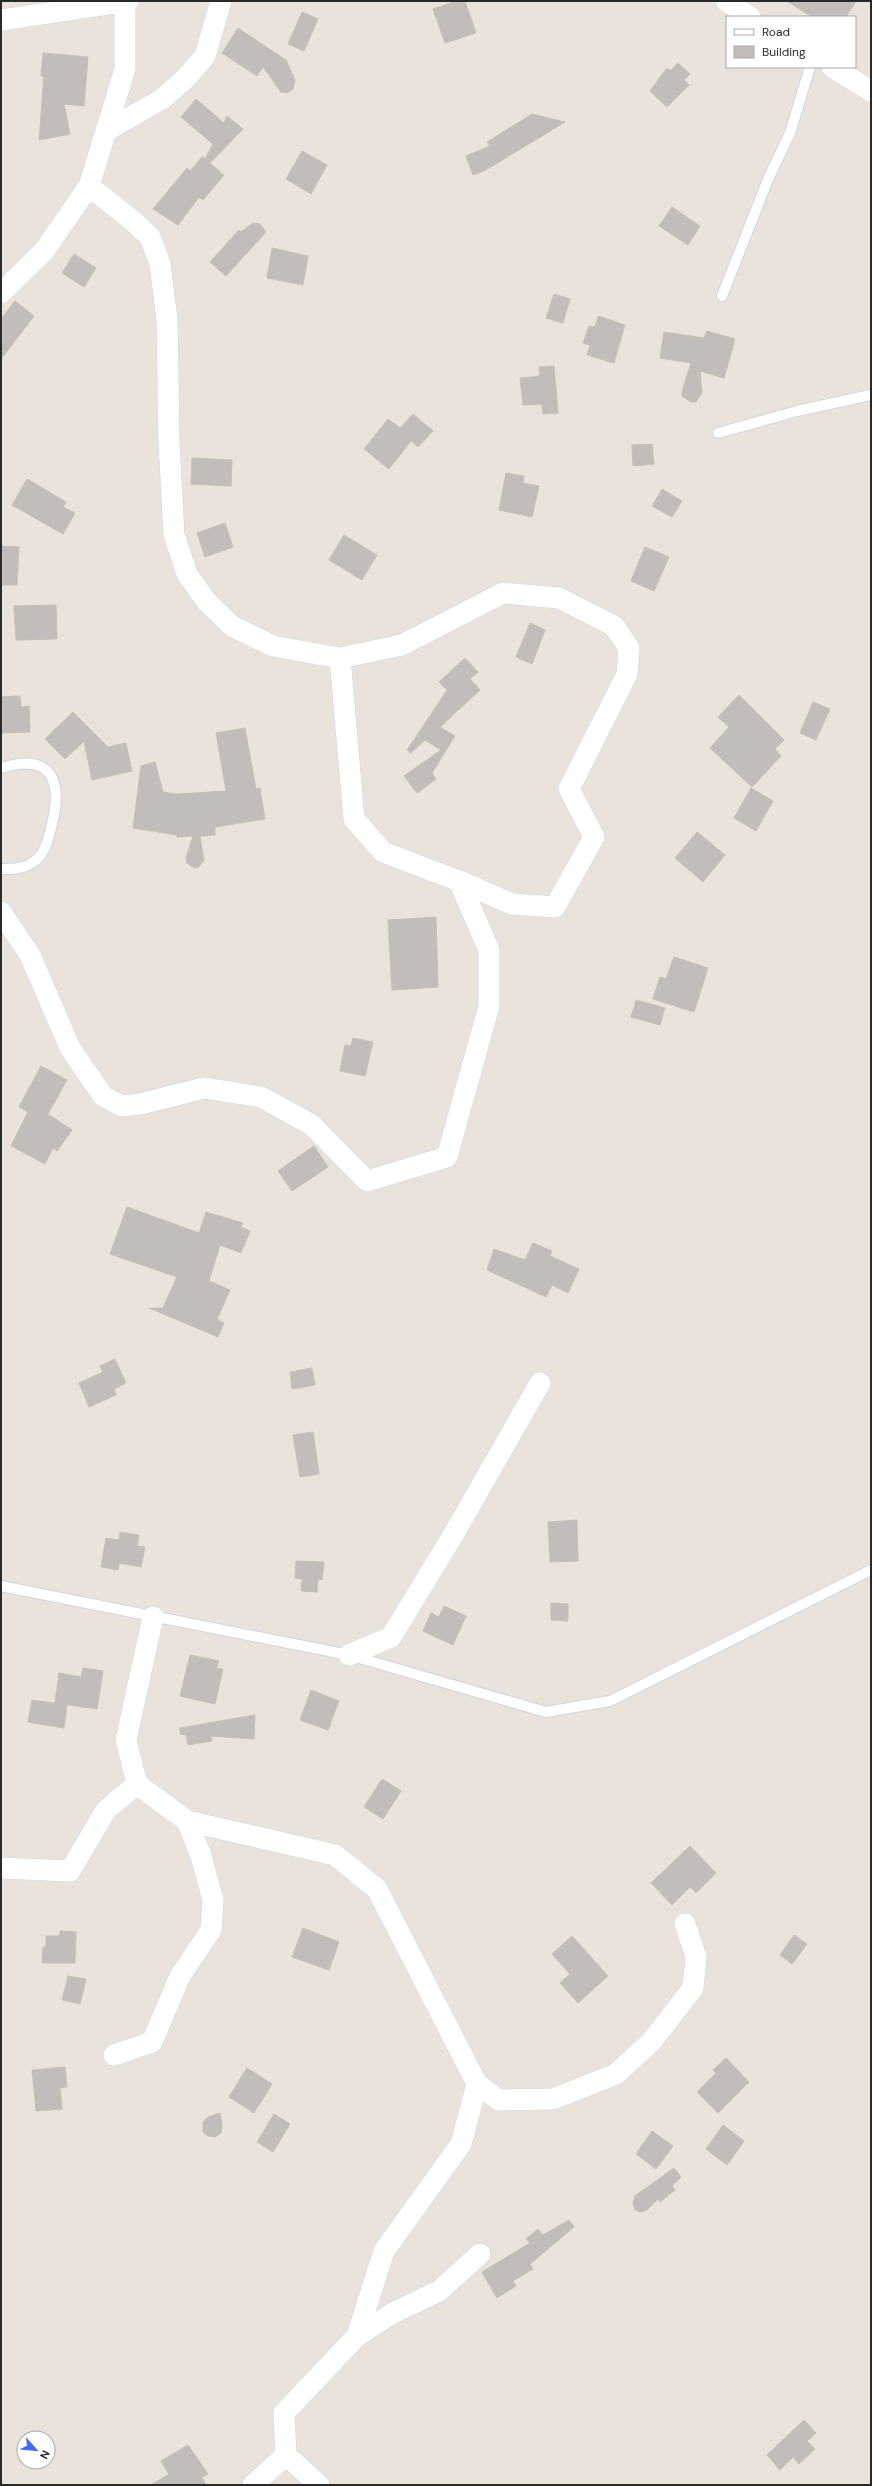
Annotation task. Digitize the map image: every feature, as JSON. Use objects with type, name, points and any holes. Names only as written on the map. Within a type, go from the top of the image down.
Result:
[{"type":"street","points":[[1,20],[126,1],[125,69],[90,186],[44,251],[1,293]]},
{"type":"street","points":[[106,131],[162,99],[185,79],[205,56],[221,1]]},
{"type":"street","points":[[726,1],[748,16]]},
{"type":"street","points":[[834,68],[871,91]]},
{"type":"street","points":[[90,186],[134,221],[150,237],[160,264],[167,320],[168,442],[174,535],[187,574],[207,602],[232,626],[273,646],[340,658],[402,645],[503,593],[559,598],[614,626],[629,648],[627,674],[569,789],[594,837],[555,907],[512,904],[459,881],[383,852],[354,818],[340,658]]},
{"type":"street","points":[[1,912],[30,955],[70,1048],[103,1096],[122,1106],[140,1104],[204,1088],[261,1097],[312,1125],[367,1182],[447,1157],[489,1006],[489,950],[459,881]]},
{"type":"street","points":[[349,1655],[391,1637],[455,1532],[540,1383]]},
{"type":"street","points":[[153,1617],[126,1740],[137,1784],[187,1821],[335,1855],[377,1889],[477,2084],[499,2100],[553,2098],[616,2074],[652,2042],[693,1988],[696,1957],[685,1924]]},
{"type":"street","points":[[1,1868],[70,1871],[106,1810],[137,1784]]},
{"type":"street","points":[[114,2055],[152,2042],[180,1976],[211,1930],[213,1900],[201,1856],[187,1821]]},
{"type":"street","points":[[358,2336],[384,2251],[461,2144],[477,2084]]},
{"type":"street","points":[[319,2485],[286,2455],[284,2412],[358,2336],[393,2313],[439,2292],[480,2254]]},
{"type":"street","points":[[252,2485],[286,2455]]},
{"type":"lane","points":[[722,296],[769,177],[790,133],[810,68]]},
{"type":"lane","points":[[718,433],[798,411],[871,395]]},
{"type":"lane","points":[[1,768],[11,765],[36,764],[49,771],[57,790],[55,810],[42,854],[25,868],[1,869]]},
{"type":"lane","points":[[1,1586],[349,1655],[546,1712],[610,1701],[871,1570]]},
{"type":"building","points":[[457,1],[465,1],[476,33],[445,43],[433,9]]},
{"type":"building","points":[[787,1],[856,1],[847,16],[810,16]]},
{"type":"building","points":[[302,12],[318,19],[304,51],[288,44]]},
{"type":"building","points":[[238,28],[286,60],[295,80],[293,89],[287,93],[281,92],[263,67],[257,76],[222,53]]},
{"type":"building","points":[[43,53],[88,57],[84,106],[64,104],[70,134],[39,140],[44,76],[41,76]]},
{"type":"building","points":[[678,63],[690,74],[684,80],[689,85],[667,107],[650,91],[667,68],[670,71]]},
{"type":"building","points":[[196,99],[224,123],[227,116],[243,129],[210,163],[224,175],[203,200],[199,197],[178,225],[153,209],[187,168],[190,171],[202,157],[205,159],[213,144],[181,117]]},
{"type":"building","points":[[532,114],[565,122],[484,171],[473,175],[466,156],[490,146],[487,142]]},
{"type":"building","points":[[302,151],[327,165],[311,194],[286,179]]},
{"type":"building","points":[[672,207],[700,226],[688,245],[659,226]]},
{"type":"building","points":[[253,223],[260,224],[266,232],[226,276],[210,262],[239,230],[241,232]]},
{"type":"building","points":[[272,248],[308,256],[303,285],[267,278]]},
{"type":"building","points":[[74,254],[96,268],[84,287],[62,273]]},
{"type":"building","points":[[554,294],[570,299],[563,323],[546,318]]},
{"type":"building","points":[[15,301],[34,316],[1,359],[1,319]]},
{"type":"building","points":[[598,316],[625,325],[614,363],[587,355],[590,345],[583,343],[589,326],[595,327]]},
{"type":"building","points":[[707,331],[735,339],[724,378],[700,371],[702,393],[696,402],[691,402],[682,396],[682,391],[691,363],[660,358],[664,332],[704,338]]},
{"type":"building","points":[[554,366],[558,413],[543,414],[542,404],[523,405],[520,378],[540,376],[539,367]]},
{"type":"building","points":[[413,414],[433,431],[418,447],[411,441],[389,469],[364,449],[388,419],[400,428]]},
{"type":"building","points":[[652,444],[654,464],[633,466],[632,445]]},
{"type":"building","points":[[192,458],[232,460],[231,486],[191,484]]},
{"type":"building","points":[[506,473],[524,476],[523,483],[539,486],[532,517],[499,510]]},
{"type":"building","points":[[27,479],[66,502],[63,507],[75,513],[63,534],[12,505]]},
{"type":"building","points":[[662,489],[682,501],[672,517],[652,506]]},
{"type":"building","points":[[225,523],[233,547],[205,557],[197,533]]},
{"type":"building","points":[[344,535],[377,555],[362,580],[329,560]]},
{"type":"building","points":[[1,546],[19,547],[17,585],[1,585]]},
{"type":"building","points":[[645,547],[669,557],[654,591],[631,581]]},
{"type":"building","points":[[56,605],[57,639],[16,640],[14,606]]},
{"type":"building","points":[[530,623],[545,630],[532,664],[516,657]]},
{"type":"building","points":[[465,658],[478,672],[470,679],[480,690],[440,727],[455,736],[432,773],[436,779],[417,793],[404,776],[441,750],[425,740],[411,753],[407,750],[447,690],[439,682]]},
{"type":"building","points":[[739,695],[784,740],[775,749],[781,756],[752,787],[710,748],[729,727],[718,717]]},
{"type":"building","points":[[20,696],[21,707],[29,706],[30,732],[2,733],[1,697]]},
{"type":"building","points":[[813,702],[830,709],[816,740],[800,733]]},
{"type":"building","points":[[73,712],[108,747],[126,743],[132,771],[92,780],[84,741],[65,759],[45,739]]},
{"type":"building","points":[[245,728],[256,789],[260,788],[265,819],[215,827],[215,835],[200,836],[204,860],[199,867],[194,868],[187,863],[186,858],[193,836],[177,837],[177,835],[133,828],[141,766],[155,762],[163,792],[176,794],[226,791],[216,733]]},
{"type":"building","points":[[751,788],[773,801],[756,831],[734,818]]},
{"type":"building","points":[[697,832],[725,855],[703,882],[675,858]]},
{"type":"building","points":[[436,917],[438,987],[392,990],[388,920]]},
{"type":"building","points":[[674,957],[708,968],[694,1012],[653,999],[660,977],[666,979]]},
{"type":"building","points":[[636,1000],[665,1008],[660,1025],[631,1017]]},
{"type":"building","points":[[353,1038],[373,1042],[365,1076],[340,1071],[345,1045],[351,1046]]},
{"type":"building","points":[[41,1066],[67,1080],[48,1114],[72,1130],[57,1151],[53,1148],[45,1164],[11,1146],[28,1112],[19,1107]]},
{"type":"building","points":[[314,1146],[328,1167],[292,1191],[278,1171]]},
{"type":"building","points":[[127,1207],[199,1233],[206,1212],[243,1223],[241,1227],[250,1231],[241,1253],[220,1245],[209,1281],[230,1290],[217,1319],[224,1323],[218,1337],[149,1308],[163,1308],[177,1277],[110,1254]]},
{"type":"building","points":[[533,1243],[552,1251],[550,1256],[579,1269],[568,1293],[552,1285],[546,1297],[487,1270],[494,1249],[525,1260]]},
{"type":"building","points":[[115,1359],[126,1383],[114,1389],[116,1395],[89,1407],[79,1383],[103,1372],[100,1366]]},
{"type":"building","points":[[312,1368],[315,1385],[292,1389],[290,1372]]},
{"type":"building","points":[[313,1432],[319,1474],[300,1477],[293,1435]]},
{"type":"building","points":[[577,1520],[578,1561],[550,1562],[548,1522]]},
{"type":"building","points":[[120,1532],[139,1535],[137,1546],[145,1547],[141,1567],[119,1563],[118,1570],[101,1567],[106,1538],[119,1540]]},
{"type":"building","points":[[296,1561],[324,1562],[322,1580],[318,1579],[317,1592],[301,1591],[302,1579],[295,1578]]},
{"type":"building","points":[[551,1603],[568,1604],[568,1621],[551,1620]]},
{"type":"building","points":[[444,1606],[466,1616],[453,1645],[423,1631],[431,1613],[439,1617]]},
{"type":"building","points":[[190,1655],[219,1661],[216,1668],[223,1669],[215,1704],[180,1696]]},
{"type":"building","points":[[83,1668],[103,1671],[97,1709],[55,1703],[59,1673],[81,1677]]},
{"type":"building","points":[[311,1690],[339,1701],[328,1730],[300,1720]]},
{"type":"building","points":[[32,1700],[67,1705],[64,1728],[28,1722]]},
{"type":"building","points":[[255,1715],[254,1739],[211,1736],[212,1741],[188,1745],[186,1735],[180,1734],[180,1728]]},
{"type":"building","points":[[382,1779],[401,1791],[383,1819],[364,1807]]},
{"type":"building","points":[[690,1846],[716,1873],[696,1893],[690,1887],[672,1905],[651,1883]]},
{"type":"building","points":[[303,1928],[339,1942],[329,1970],[292,1957]]},
{"type":"building","points":[[60,1931],[76,1932],[75,1963],[42,1963],[43,1947],[46,1947],[46,1936],[60,1936]]},
{"type":"building","points":[[794,1935],[807,1944],[792,1964],[780,1955]]},
{"type":"building","points":[[572,1936],[608,1976],[578,2003],[560,1983],[570,1974],[552,1954]]},
{"type":"building","points":[[68,1976],[86,1979],[80,2004],[62,2000]]},
{"type":"building","points":[[726,2058],[749,2082],[718,2113],[697,2092],[716,2073],[713,2070]]},
{"type":"building","points":[[65,2067],[67,2087],[60,2088],[62,2109],[36,2111],[32,2070]]},
{"type":"building","points":[[247,2068],[272,2084],[254,2113],[229,2097]]},
{"type":"building","points":[[220,2113],[222,2126],[221,2133],[215,2137],[208,2136],[203,2132],[203,2122],[208,2117]]},
{"type":"building","points":[[274,2114],[290,2124],[273,2152],[257,2142]]},
{"type":"building","points":[[723,2125],[744,2141],[727,2165],[706,2149]]},
{"type":"building","points":[[652,2131],[673,2146],[656,2169],[636,2154]]},
{"type":"building","points":[[674,2168],[681,2177],[672,2186],[675,2190],[660,2202],[658,2199],[647,2210],[641,2212],[635,2210],[633,2204],[635,2196]]},
{"type":"building","points":[[569,2220],[574,2227],[530,2264],[533,2269],[513,2281],[516,2286],[497,2298],[482,2272],[530,2243],[526,2239],[538,2229],[543,2235]]},
{"type":"building","points":[[804,2420],[816,2433],[807,2441],[815,2449],[799,2464],[793,2457],[780,2470],[767,2455]]},
{"type":"building","points":[[188,2445],[208,2474],[202,2477],[206,2485],[151,2485],[169,2474],[161,2461]]}]
